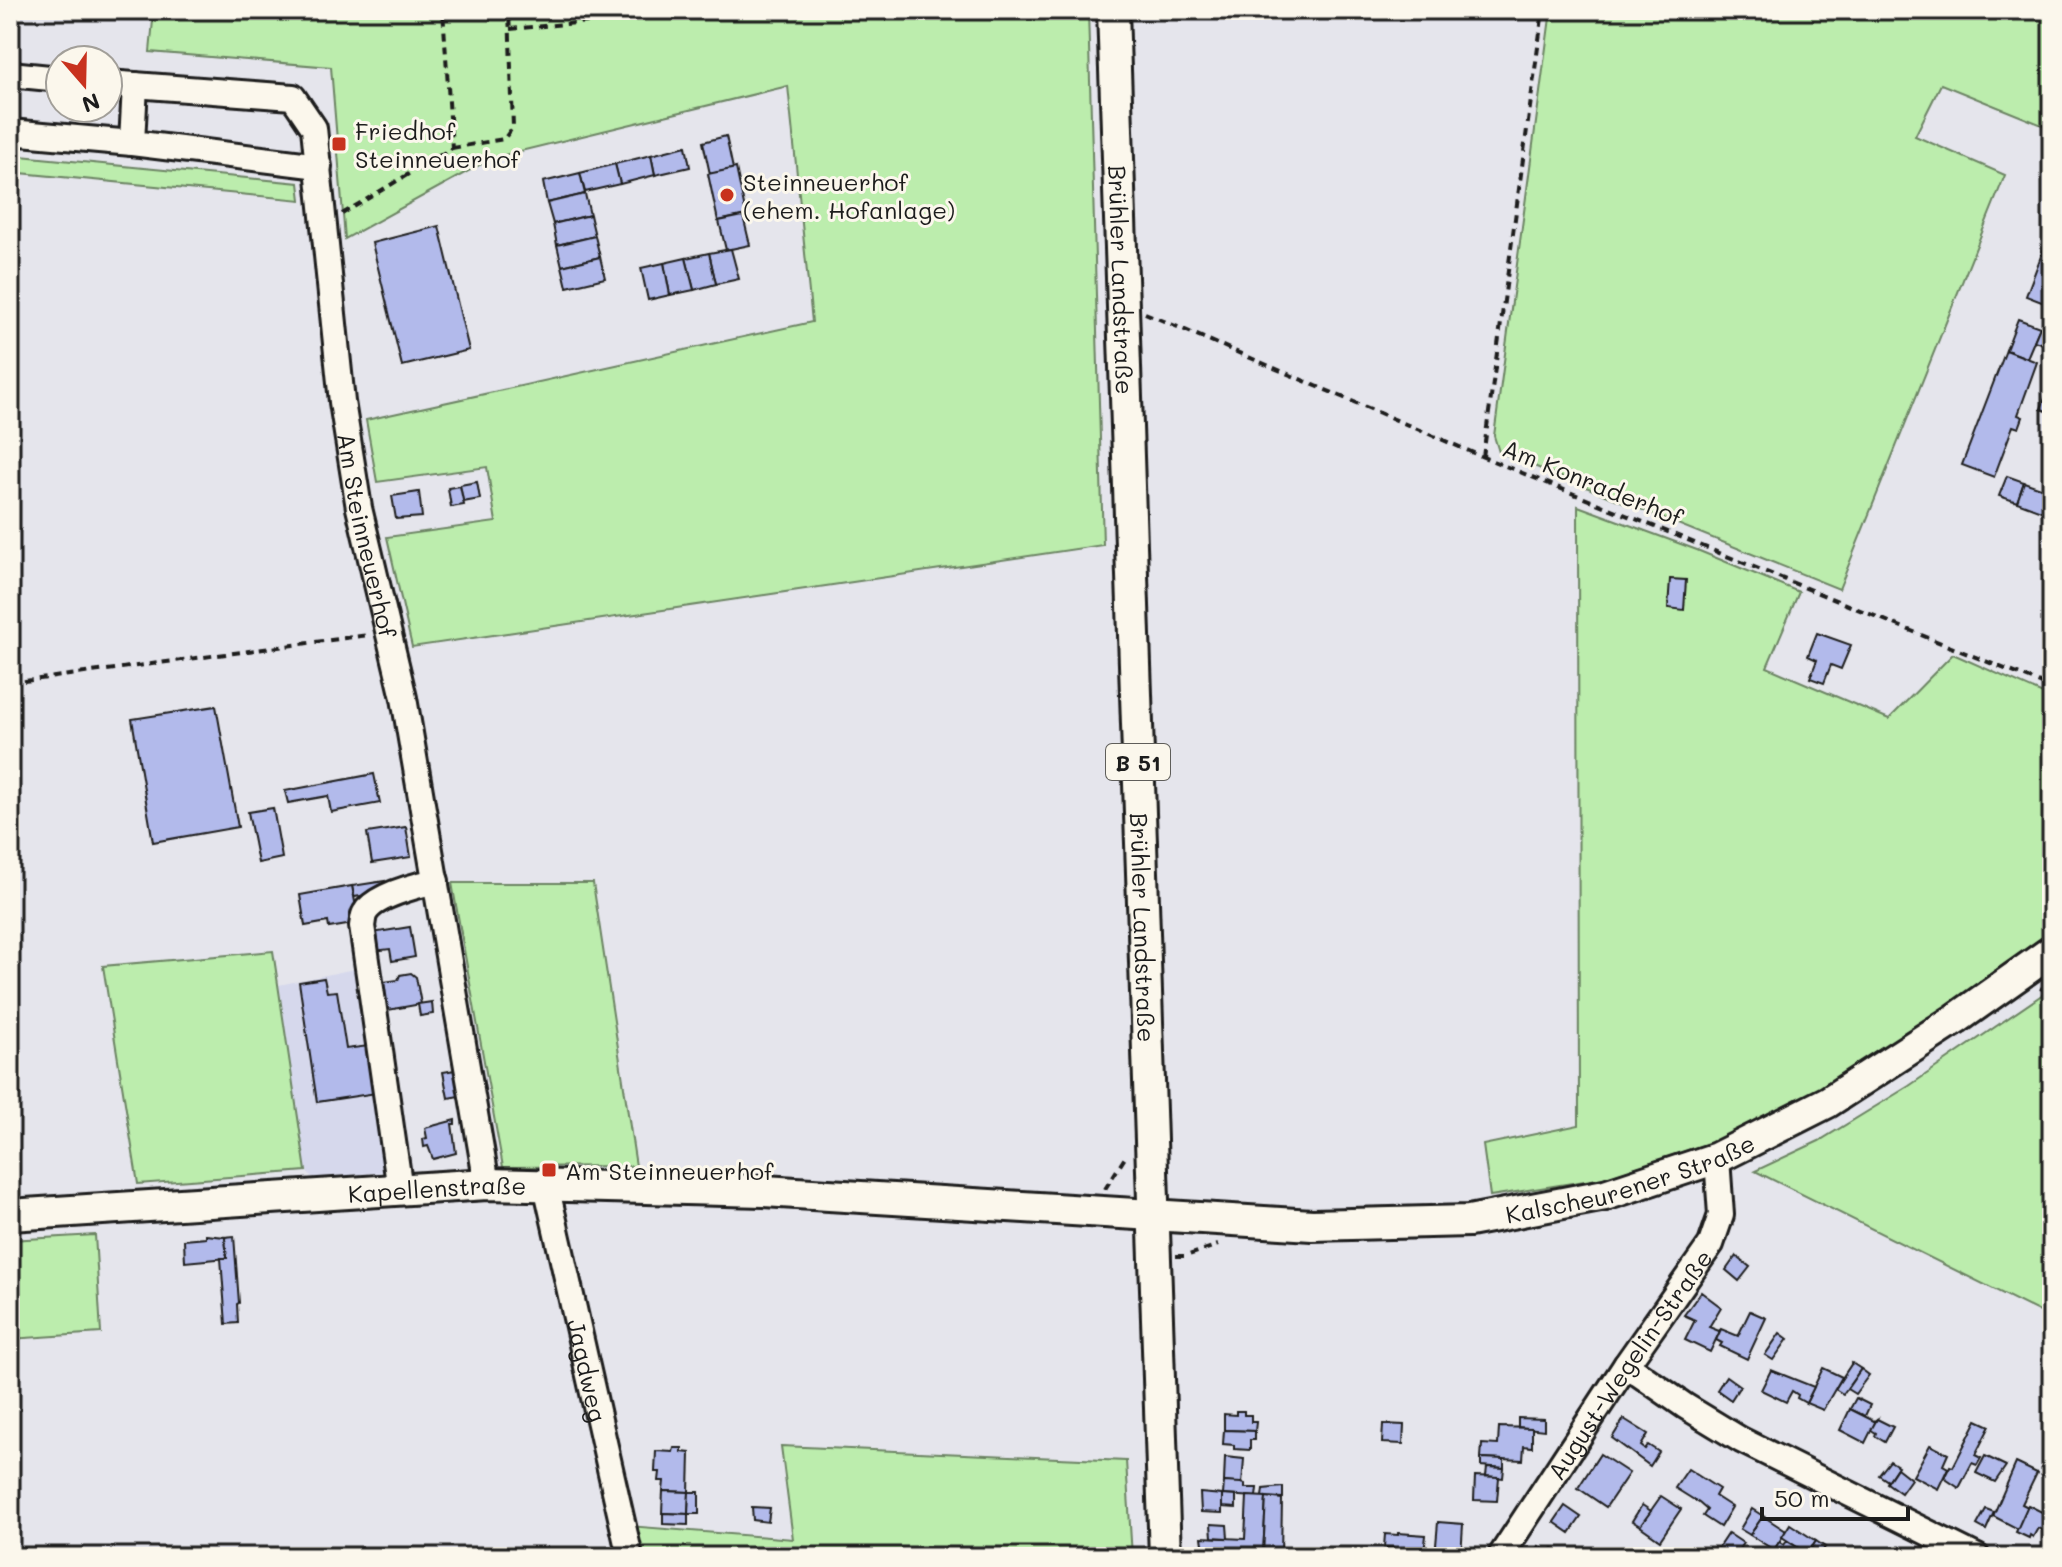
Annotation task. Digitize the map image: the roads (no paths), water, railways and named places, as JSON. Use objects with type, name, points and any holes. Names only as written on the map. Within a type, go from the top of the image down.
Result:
[{"type":"main road","name":"Brühler Landstraße","points":[[1113,10],[1165,1557]]},
{"type":"main road","name":"Kalscheurener Straße","points":[[1153,1214],[1312,1225],[1469,1221],[1605,1195],[1717,1158],[1828,1102],[1956,1019],[2052,951]]},
{"type":"main road","name":"Kapellenstraße","points":[[10,1215],[487,1184],[764,1191],[1153,1214]]},
{"type":"street","points":[[10,74],[44,77]]},
{"type":"street","points":[[124,84],[135,85],[132,143]]},
{"type":"street","name":"Am Steinneuerhof","points":[[135,85],[293,97],[314,128],[342,402],[359,508],[404,698],[487,1184]]},
{"type":"street","points":[[10,132],[132,143],[319,166]]},
{"type":"street","points":[[400,1190],[362,926],[365,912],[374,904],[408,888],[436,881]]},
{"type":"street","name":"August-Wegelin-Straße","points":[[1500,1557],[1626,1365],[1711,1244],[1721,1215],[1717,1158]]},
{"type":"street","name":"Jagdweg","points":[[546,1185],[630,1557]]},
{"type":"street","points":[[1626,1365],[1741,1440],[1977,1557]]},
{"type":"place","name":"Friedhof Steinneuerhof","points":[[339,144]]},
{"type":"place","name":"Steinneuerhof (ehem. Hofanlage)","points":[[727,195]]},
{"type":"place","name":"Am Steinneuerhof","points":[[549,1170]]}]
